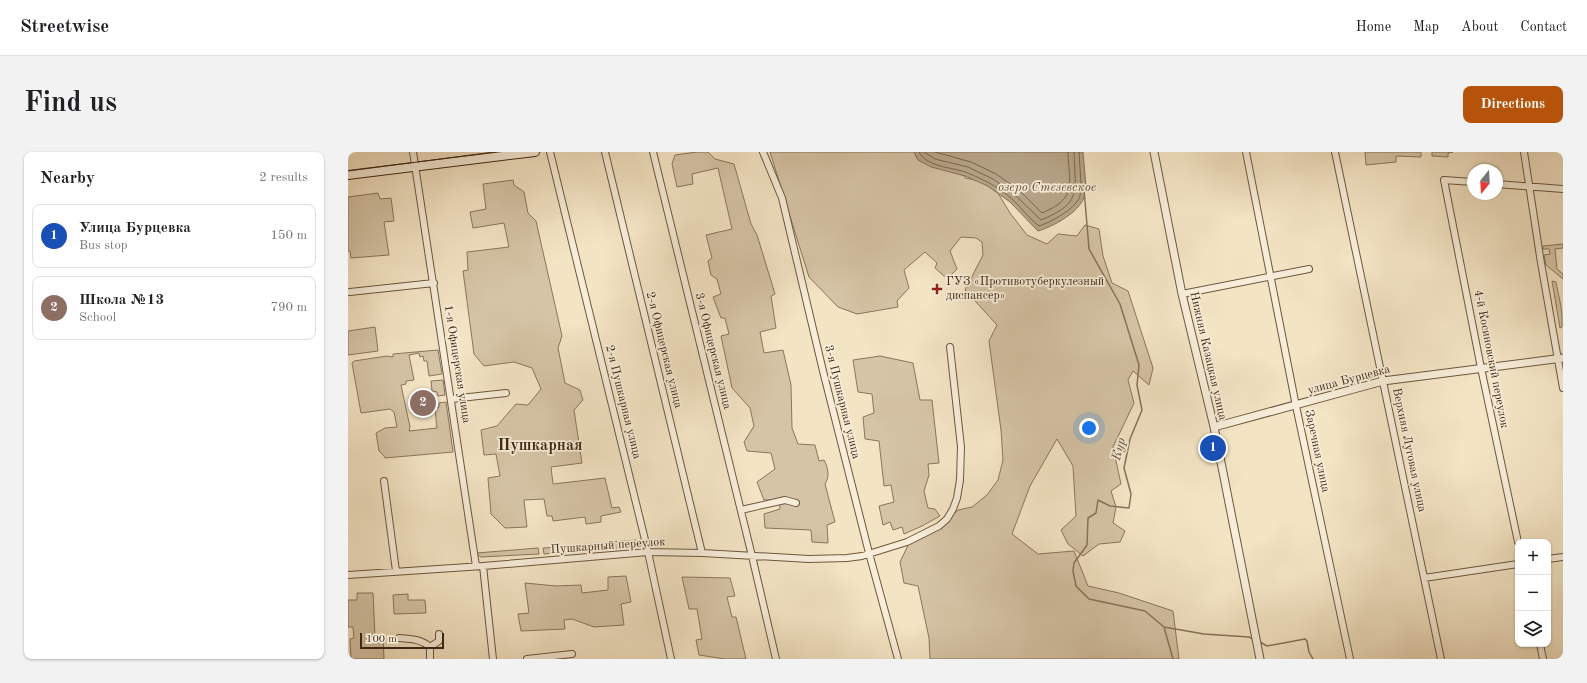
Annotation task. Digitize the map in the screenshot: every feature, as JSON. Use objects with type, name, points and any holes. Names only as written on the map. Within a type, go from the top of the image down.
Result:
[{"type":"main road","points":[[348,175],[535,152]]},
{"type":"street","name":"1-я Офицерская улица","points":[[413,152],[476,566]]},
{"type":"street","name":"2-я Пушкарная улица","points":[[550,152],[648,552],[671,659]]},
{"type":"street","name":"2-я Офицерская улица","points":[[605,152],[702,553]]},
{"type":"street","name":"3-я Офицерская улица","points":[[653,152],[776,659]]},
{"type":"street","name":"3-я Пушкарная улица","points":[[763,152],[782,198],[823,371],[869,553],[898,659]]},
{"type":"street","name":"Нижняя Казацкая улица","points":[[1154,152],[1182,294],[1214,427],[1260,659]]},
{"type":"street","name":"Заречная улица","points":[[1246,152],[1296,406],[1350,659]]},
{"type":"street","name":"Верхняя Луговая улица","points":[[1335,152],[1441,659]]},
{"type":"street","points":[[1524,152],[1560,358],[1563,388]]},
{"type":"street","name":"4-й Косиновский переулок","points":[[1467,182],[1444,180],[1480,368],[1517,539]]},
{"type":"street","points":[[1503,185],[1563,189]]},
{"type":"street","points":[[1182,294],[1309,269]]},
{"type":"street","points":[[350,292],[434,283]]},
{"type":"street","name":"Пушкарный переулок","points":[[348,575],[484,566],[648,552],[702,553],[809,559],[847,558],[862,556],[907,542],[939,526],[947,519],[953,510],[960,480],[961,447],[950,346]]},
{"type":"street","name":"улица Бурцевка","points":[[1214,427],[1296,406],[1383,380],[1560,358]]},
{"type":"street","points":[[451,399],[506,393]]},
{"type":"street","points":[[384,481],[396,571]]},
{"type":"street","points":[[741,510],[785,500],[796,502]]},
{"type":"street","points":[[1551,559],[1563,557]]},
{"type":"street","points":[[1424,578],[1515,564]]},
{"type":"street","points":[[484,566],[493,659]]},
{"type":"street","points":[[430,647],[439,641],[439,634]]},
{"type":"street","points":[[399,638],[420,640],[430,647]]},
{"type":"street","points":[[430,647],[430,659]]},
{"type":"street","points":[[1541,647],[1543,659]]},
{"type":"street","points":[[527,659],[572,654]]},
{"type":"shaded area","points":[[708,152],[715,159],[734,164],[751,224],[757,235],[775,294],[771,296],[776,328],[760,332],[764,353],[783,350],[791,385],[792,428],[798,444],[815,445],[819,461],[824,460],[827,466],[828,478],[825,484],[835,522],[827,525],[828,543],[812,542],[811,530],[765,528],[764,514],[780,509],[779,500],[764,500],[757,482],[775,469],[771,453],[747,451],[744,442],[754,426],[750,408],[732,388],[721,336],[729,334],[725,318],[721,318],[713,297],[721,294],[717,279],[711,275],[708,261],[712,258],[706,235],[732,229],[718,168],[692,174],[693,184],[677,187],[672,164],[675,155]]},
{"type":"shaded area","points":[[770,152],[914,152],[918,160],[965,176],[965,178],[980,181],[998,193],[1010,213],[1027,235],[1047,244],[1058,234],[1077,236],[1085,225],[1099,229],[1103,256],[1112,283],[1128,291],[1153,368],[1149,385],[1133,371],[1128,380],[1134,403],[1113,447],[1121,484],[1111,491],[1116,507],[1113,523],[1125,531],[1120,542],[1099,544],[1083,556],[1068,544],[1061,530],[1076,516],[1073,466],[1057,439],[1030,486],[1012,534],[1038,554],[1074,551],[1088,586],[1119,593],[1173,611],[1179,659],[930,659],[929,638],[918,586],[904,583],[900,562],[910,541],[936,531],[958,510],[972,507],[987,495],[998,480],[1003,460],[1001,430],[989,341],[997,325],[965,290],[983,255],[982,242],[976,238],[961,237],[950,251],[957,269],[950,276],[944,276],[935,268],[937,263],[925,252],[904,270],[909,288],[897,301],[898,307],[857,314],[838,307],[809,277]]},
{"type":"shaded area","points":[[1365,152],[1421,152],[1421,157],[1396,156],[1396,162],[1366,165]]},
{"type":"shaded area","points":[[1432,152],[1453,152],[1448,153],[1448,157],[1432,156]]},
{"type":"shaded area","points":[[513,180],[514,185],[524,192],[528,213],[536,221],[562,336],[558,348],[565,383],[580,390],[583,400],[574,410],[582,463],[551,467],[553,484],[605,478],[612,508],[619,507],[621,512],[601,516],[601,522],[586,524],[585,517],[553,521],[552,516],[547,516],[544,499],[524,500],[527,527],[505,528],[491,514],[488,478],[500,476],[496,454],[484,455],[481,430],[497,426],[516,404],[528,405],[541,389],[532,368],[514,362],[484,366],[474,354],[463,271],[468,270],[467,252],[509,247],[504,223],[473,228],[470,212],[486,209],[483,184]]},
{"type":"shaded area","points":[[378,193],[380,199],[391,198],[394,221],[384,222],[389,255],[351,258],[350,251],[348,251],[348,197]]},
{"type":"shaded area","points":[[1563,244],[1563,248],[1555,249],[1557,269],[1563,274],[1563,279],[1546,265],[1544,255],[1550,254],[1549,249],[1543,249],[1543,246]]},
{"type":"shaded area","points":[[1552,281],[1556,282],[1562,315],[1562,327],[1560,328]]},
{"type":"shaded area","points":[[375,327],[378,351],[348,355],[348,331]]},
{"type":"shaded area","points":[[438,350],[442,374],[429,376],[427,361],[424,361],[423,356],[420,357],[419,353],[409,355],[414,380],[406,381],[406,384],[401,385],[410,427],[409,431],[437,428],[435,409],[439,407],[439,403],[446,402],[453,452],[385,458],[379,451],[376,433],[385,428],[397,427],[394,412],[390,409],[361,413],[352,363],[354,361],[387,356],[393,357],[393,354]]},
{"type":"shaded area","points":[[880,356],[913,363],[920,400],[932,400],[939,463],[928,464],[929,475],[924,491],[928,508],[935,509],[940,516],[904,534],[902,527],[893,530],[890,522],[883,525],[879,506],[894,502],[891,485],[884,486],[879,441],[865,439],[863,417],[874,413],[872,394],[858,392],[853,360]]},
{"type":"shaded area","points":[[443,380],[445,395],[438,396],[437,392],[432,391],[431,381]]},
{"type":"shaded area","points":[[636,540],[634,545],[631,547],[578,551],[577,545]]},
{"type":"shaded area","points":[[574,546],[575,551],[544,554],[543,548]]},
{"type":"shaded area","points":[[538,548],[539,554],[481,557],[477,553]]},
{"type":"shaded area","points":[[626,576],[631,602],[621,604],[624,625],[594,627],[572,619],[564,620],[565,629],[521,631],[518,614],[529,613],[525,583],[556,586],[581,585],[582,593],[608,590],[608,577]]},
{"type":"shaded area","points":[[682,577],[730,578],[735,596],[727,597],[732,617],[736,617],[746,659],[725,659],[699,655],[696,640],[702,639],[697,609],[689,609]]},
{"type":"shaded area","points":[[357,593],[373,593],[375,636],[383,636],[384,659],[351,659],[350,639],[354,638],[353,627],[348,627],[348,600],[357,600]]},
{"type":"shaded area","points":[[408,594],[408,600],[425,600],[426,613],[394,614],[393,595]]},
{"type":"water","name":"озеро Стезевское","points":[[914,152],[1083,152],[1086,186],[1084,188],[1084,196],[1081,203],[1071,214],[1057,223],[1038,231],[1010,202],[988,186],[965,176],[931,167],[918,160]]},
{"type":"waterway","name":"Кур","points":[[1084,189],[1089,249],[1120,304],[1139,365],[1137,385],[1142,410],[1130,439],[1124,468],[1131,494],[1129,508],[1110,506],[1098,500],[1096,513],[1088,518],[1087,545],[1074,563],[1073,571],[1076,586],[1089,599],[1145,611],[1164,627],[1173,659]]},
{"type":"waterway","points":[[1164,627],[1204,634],[1249,637],[1253,639]]},
{"type":"waterway","points":[[1260,642],[1267,646],[1305,639],[1313,659]]},
{"type":"tram line","points":[[348,171],[494,152]]},
{"type":"place","name":"ГУЗ «Противотуберкулезный диспансер»","points":[[937,289]]},
{"type":"place","name":"Школа №13","points":[[423,403]]},
{"type":"place","name":"Улица Бурцевка","points":[[1213,448]]},
{"type":"district","name":"Пушкарная","points":[[540,446]]}]
